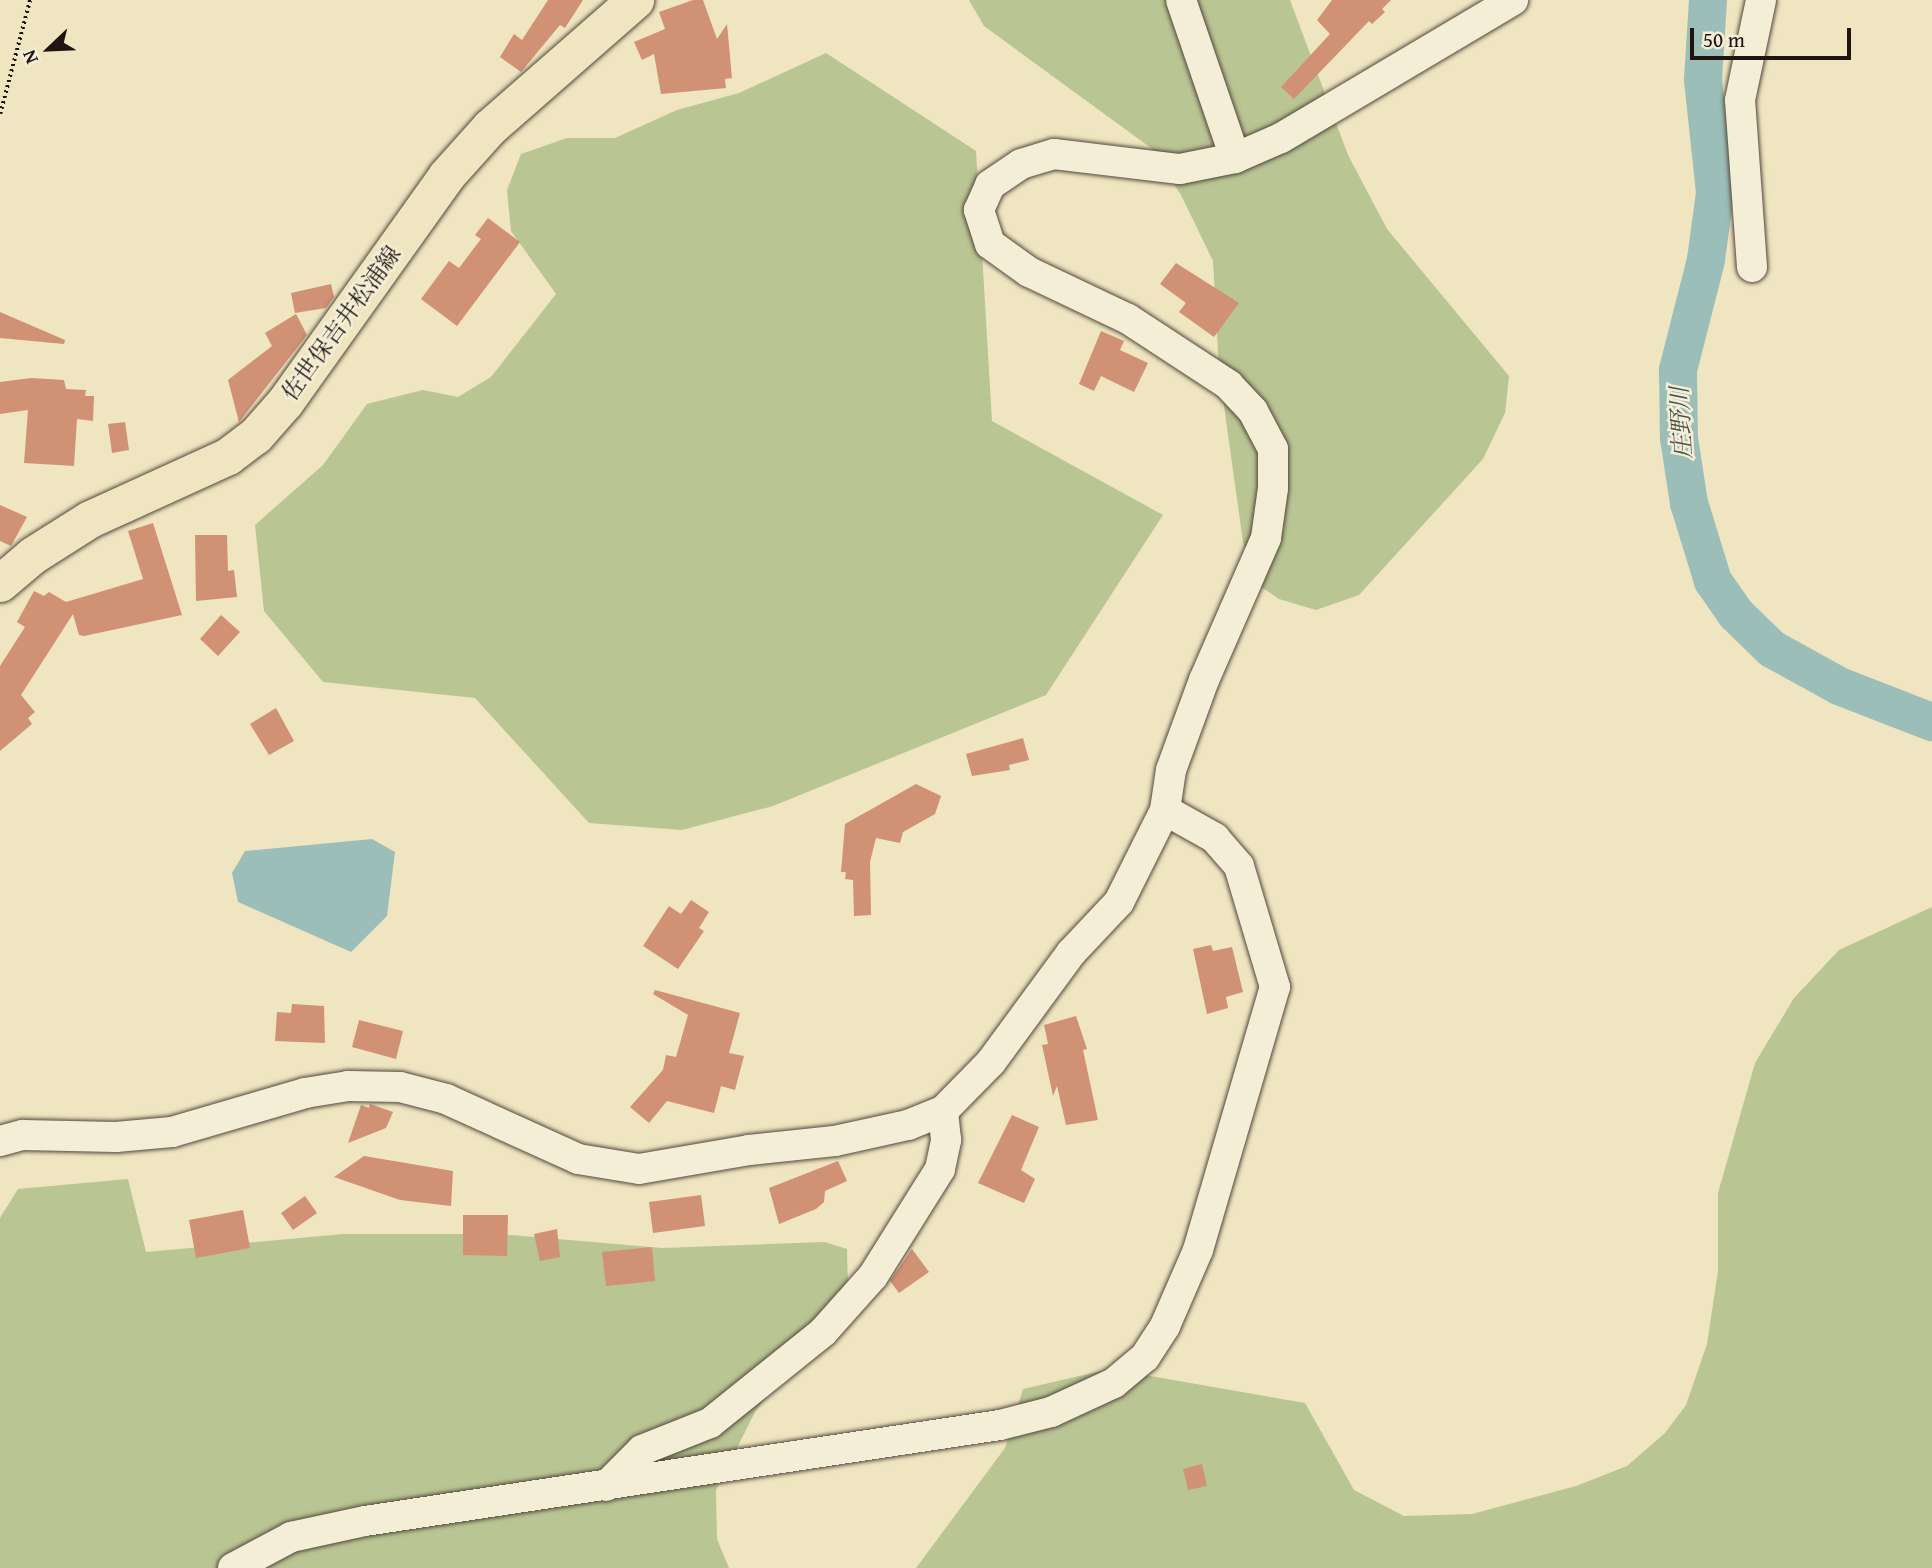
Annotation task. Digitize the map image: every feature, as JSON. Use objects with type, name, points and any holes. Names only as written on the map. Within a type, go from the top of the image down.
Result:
[{"type":"main road","name":"佐世保吉井松浦線","points":[[0,583],[33,555],[90,519],[228,456],[255,436],[446,176],[490,127],[635,0]]},
{"type":"street","points":[[1181,0],[1235,158]]},
{"type":"street","points":[[0,1141],[23,1135],[116,1138],[172,1132],[305,1093],[348,1086],[400,1087],[446,1099],[578,1159],[639,1169],[749,1150],[835,1141],[908,1125],[943,1111],[991,1062],[1071,953],[1119,902],[1165,810],[1171,770],[1200,693],[1266,538],[1273,449],[1253,411],[1229,385],[1128,319],[1029,272],[990,244],[979,211],[990,185],[1021,164],[1054,154],[1180,169],[1235,158],[1282,138],[1513,0]]},
{"type":"street","points":[[1752,267],[1740,100],[1761,0]]},
{"type":"street","points":[[233,1568],[291,1537],[365,1521],[1000,1425],[1051,1412],[1093,1395],[1145,1357],[1165,1326],[1198,1250],[1275,987],[1239,866],[1215,838],[1165,810]]},
{"type":"street","points":[[606,1486],[642,1450],[709,1423],[823,1332],[873,1276],[940,1169],[946,1140],[943,1111]]},
{"type":"path","points":[[0,114],[30,0]]},
{"type":"green space","points":[[969,0],[1290,0],[1348,155],[1387,229],[1509,376],[1505,413],[1483,459],[1359,595],[1316,610],[1279,599],[1257,584],[1243,542],[1219,370],[1213,261],[1181,195],[1151,148],[984,26]]},
{"type":"green space","points":[[826,53],[976,151],[992,421],[1163,515],[1046,695],[773,806],[682,830],[589,823],[475,698],[323,682],[264,611],[255,525],[323,465],[367,404],[423,390],[458,397],[491,377],[556,294],[511,231],[507,190],[521,154],[567,138],[615,138],[677,110],[739,93]]},
{"type":"green space","points":[[1932,907],[1932,1568],[916,1568],[1005,1448],[1023,1389],[1110,1369],[1305,1403],[1354,1490],[1404,1516],[1472,1514],[1576,1486],[1627,1466],[1665,1433],[1686,1405],[1707,1344],[1718,1271],[1718,1193],[1755,1063],[1794,998],[1839,950]]},
{"type":"green space","points":[[128,1179],[146,1252],[343,1234],[500,1234],[662,1248],[825,1242],[847,1249],[848,1288],[755,1412],[716,1490],[717,1539],[729,1568],[0,1568],[0,1218],[18,1189]]},
{"type":"water","points":[[372,839],[395,852],[387,916],[351,952],[238,902],[232,873],[245,851]]},
{"type":"building","points":[[548,0],[583,0],[565,28],[560,25],[521,72],[500,57],[514,34],[522,40]]},
{"type":"building","points":[[693,0],[703,0],[717,39],[727,24],[732,78],[725,79],[726,88],[661,94],[654,54],[642,60],[634,42],[665,29],[659,12]]},
{"type":"building","points":[[1332,0],[1391,0],[1382,9],[1385,12],[1372,24],[1369,21],[1294,99],[1281,87],[1330,34],[1317,20]]},
{"type":"building","points":[[488,218],[520,242],[457,326],[421,299],[449,261],[459,268],[481,239],[475,235]]},
{"type":"building","points":[[1176,263],[1239,303],[1214,337],[1179,312],[1186,303],[1160,284]]},
{"type":"building","points":[[331,284],[334,297],[326,308],[295,313],[291,293]]},
{"type":"building","points":[[0,312],[65,340],[64,344],[0,338]]},
{"type":"building","points":[[296,314],[307,335],[239,422],[228,380],[272,346],[265,333]]},
{"type":"building","points":[[1101,331],[1124,341],[1120,350],[1148,363],[1134,392],[1101,376],[1094,391],[1079,384]]},
{"type":"building","points":[[31,378],[64,380],[66,389],[86,390],[85,396],[94,396],[93,421],[77,419],[74,466],[24,463],[28,410],[0,414],[0,382]]},
{"type":"building","points":[[125,422],[129,450],[112,453],[108,424]]},
{"type":"building","points":[[0,505],[27,517],[11,546],[0,541]]},
{"type":"building","points":[[153,523],[182,615],[84,636],[79,635],[73,614],[21,695],[35,712],[28,718],[32,724],[0,751],[0,666],[25,627],[17,622],[34,591],[44,596],[49,592],[66,602],[143,579],[128,531]]},
{"type":"building","points":[[195,535],[227,535],[228,571],[234,570],[237,597],[196,601]]},
{"type":"building","points":[[221,615],[240,632],[218,656],[200,639]]},
{"type":"building","points":[[276,708],[294,741],[269,755],[250,724]]},
{"type":"building","points":[[1023,738],[1029,760],[1009,765],[1010,770],[972,776],[966,754]]},
{"type":"building","points":[[916,784],[941,796],[935,814],[903,832],[900,843],[876,838],[870,862],[871,915],[854,916],[853,880],[845,879],[846,872],[841,872],[845,824]]},
{"type":"building","points":[[691,900],[709,912],[699,928],[704,931],[678,969],[643,946],[669,906],[681,914]]},
{"type":"building","points":[[1211,945],[1213,951],[1232,947],[1243,992],[1226,997],[1228,1008],[1207,1014],[1193,949]]},
{"type":"building","points":[[655,990],[740,1013],[729,1053],[744,1056],[735,1090],[721,1086],[714,1113],[667,1101],[649,1123],[630,1107],[663,1070],[666,1055],[676,1057],[688,1015],[653,994]]},
{"type":"building","points":[[292,1004],[324,1006],[325,1043],[275,1041],[277,1012],[291,1013]]},
{"type":"building","points":[[1076,1016],[1087,1049],[1083,1050],[1098,1120],[1066,1125],[1057,1086],[1053,1096],[1042,1045],[1048,1044],[1044,1025]]},
{"type":"building","points":[[359,1020],[403,1031],[396,1059],[352,1047]]},
{"type":"building","points":[[370,1104],[393,1112],[386,1128],[348,1143],[361,1105],[369,1108]]},
{"type":"building","points":[[1012,1115],[1039,1127],[1021,1170],[1035,1179],[1024,1203],[978,1183]]},
{"type":"building","points":[[364,1156],[453,1171],[451,1206],[400,1200],[334,1177]]},
{"type":"building","points":[[838,1161],[847,1181],[825,1191],[824,1202],[816,1209],[779,1224],[769,1188]]},
{"type":"building","points":[[701,1195],[705,1226],[653,1233],[649,1202]]},
{"type":"building","points":[[305,1196],[317,1213],[293,1230],[281,1213]]},
{"type":"building","points":[[243,1210],[250,1248],[196,1258],[189,1220]]},
{"type":"building","points":[[463,1215],[508,1215],[507,1256],[463,1255]]},
{"type":"building","points":[[557,1229],[560,1257],[540,1261],[534,1234]]},
{"type":"building","points":[[652,1247],[655,1281],[606,1286],[602,1252]]},
{"type":"building","points":[[912,1249],[929,1272],[899,1293],[890,1281]]},
{"type":"building","points":[[1202,1464],[1207,1486],[1188,1490],[1183,1469]]},
{"type":"waterway","name":"庄野川","points":[[1708,0],[1703,80],[1715,193],[1706,260],[1678,370],[1679,438],[1689,503],[1713,581],[1736,614],[1772,649],[1839,686],[1932,722]]}]
